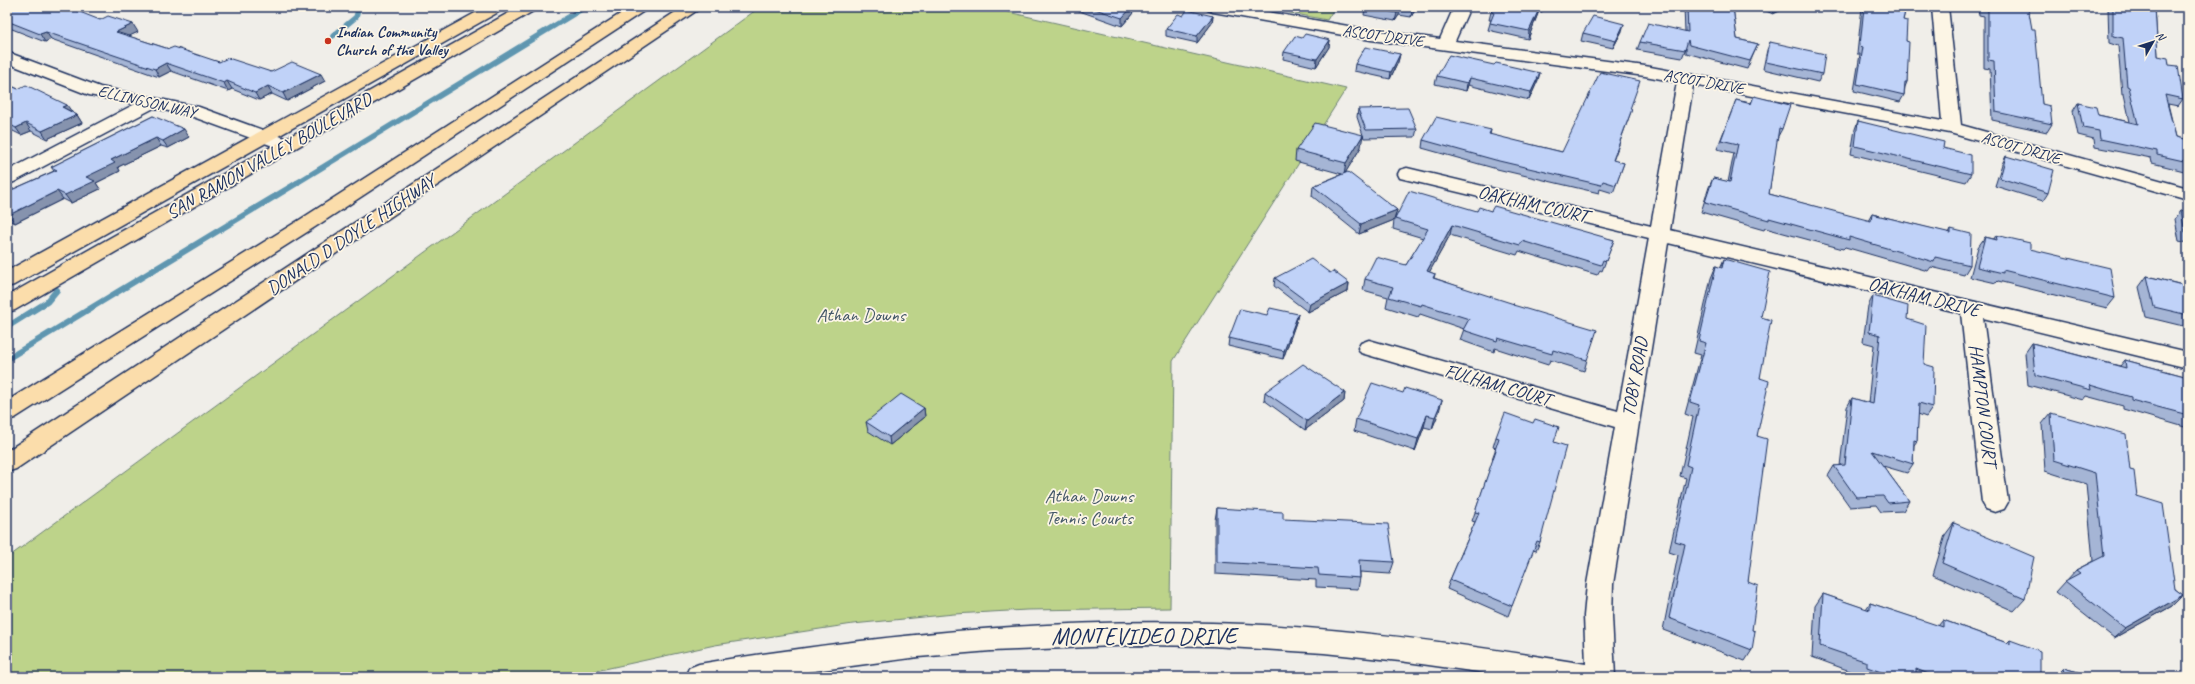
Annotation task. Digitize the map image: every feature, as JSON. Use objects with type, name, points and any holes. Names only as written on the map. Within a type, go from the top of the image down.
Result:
[{"type":"main road","name":"SAN RAMON VALLEY BOULEVARD","points":[[7,280],[496,7]]},
{"type":"main road","name":"SAN RAMON VALLEY BOULEVARD","points":[[7,305],[530,7]]},
{"type":"main road","name":"DONALD D DOYLE HIGHWAY","points":[[7,412],[308,223],[642,7]]},
{"type":"main road","name":"DONALD D DOYLE HIGHWAY","points":[[7,463],[694,7]]},
{"type":"street","name":"ASCOT DRIVE","points":[[1213,7],[1329,29],[1597,64],[1686,78],[1952,128],[2188,194]]},
{"type":"street","points":[[1445,44],[1462,7]]},
{"type":"street","points":[[1940,7],[1952,128]]},
{"type":"street","name":"ELLINGSON WAY","points":[[7,57],[95,91],[192,112],[287,145]]},
{"type":"street","name":"TOBY ROAD","points":[[1600,677],[1598,616],[1600,584],[1686,78]]},
{"type":"street","points":[[7,178],[150,103]]},
{"type":"street","name":"OAKHAM COURT","points":[[1407,174],[1660,234]]},
{"type":"street","name":"OAKHAM DRIVE","points":[[1660,234],[2188,360]]},
{"type":"street","name":"HAMPTON COURT","points":[[1971,309],[1995,502]]},
{"type":"street","name":"FULHAM COURT","points":[[1369,348],[1628,422]]},
{"type":"street","name":"MONTEVIDEO DRIVE","points":[[699,677],[800,659],[923,644],[1051,636],[1157,634],[1235,636],[1339,642],[1475,658],[1590,677]]},
{"type":"green space","name":"Athan Downs","points":[[760,7],[986,7],[1346,89],[1173,361],[1170,608],[1027,610],[954,614],[853,624],[715,645],[568,677],[7,677],[7,558]]},
{"type":"green space","points":[[1290,7],[1335,7],[1327,20],[1286,12]]},
{"type":"building","points":[[7,7],[67,7],[100,20],[108,16],[133,24],[116,32],[169,49],[174,47],[219,62],[228,58],[271,72],[292,62],[321,74],[283,93],[268,86],[255,93],[227,81],[224,83],[166,63],[155,69],[46,32],[40,34],[7,21]]},
{"type":"building","points":[[1089,7],[1132,7],[1122,18]]},
{"type":"building","points":[[1365,7],[1400,7],[1397,13]]},
{"type":"building","points":[[1400,7],[1414,7],[1412,10]]},
{"type":"building","points":[[1493,7],[1540,7],[1529,31],[1490,23],[1494,13],[1491,12]]},
{"type":"building","points":[[1687,7],[1733,7],[1737,39],[1758,44],[1750,61],[1689,45],[1688,40],[1685,50],[1640,42],[1648,23],[1688,32]]},
{"type":"building","points":[[1864,7],[1906,7],[1903,20],[1907,21],[1906,41],[1909,42],[1907,82],[1905,82],[1904,95],[1857,84],[1863,47],[1860,46]]},
{"type":"building","points":[[1983,7],[2028,7],[2032,29],[2035,29],[2042,104],[2050,106],[2052,124],[1996,112],[1994,61],[1988,60],[1988,8]]},
{"type":"building","points":[[2113,7],[2155,7],[2158,56],[2168,58],[2169,65],[2178,66],[2183,99],[2165,95],[2176,137],[2188,140],[2188,162],[2157,155],[2157,151],[2100,139],[2099,131],[2083,128],[2078,103],[2096,107],[2098,115],[2138,124],[2129,87],[2127,86],[2123,38],[2113,36]]},
{"type":"building","points":[[1187,10],[1213,16],[1197,36],[1166,29],[1178,14],[1183,16]]},
{"type":"building","points":[[1593,16],[1624,24],[1616,41],[1583,33]]},
{"type":"building","points":[[1305,34],[1330,40],[1317,59],[1284,52],[1295,36],[1302,38]]},
{"type":"building","points":[[1770,42],[1825,54],[1822,74],[1766,62]]},
{"type":"building","points":[[1365,47],[1400,54],[1391,72],[1355,64]]},
{"type":"building","points":[[1449,55],[1494,65],[1496,63],[1540,73],[1531,92],[1470,78],[1467,83],[1437,76]]},
{"type":"building","points":[[1600,72],[1640,81],[1630,109],[1632,109],[1613,160],[1624,163],[1616,185],[1603,181],[1601,185],[1499,161],[1423,140],[1436,117],[1491,130],[1489,134],[1562,152]]},
{"type":"building","points":[[7,84],[18,89],[26,85],[67,105],[62,107],[77,115],[42,131],[26,123],[16,128],[7,123]]},
{"type":"building","points":[[1754,96],[1790,105],[1782,129],[1779,128],[1769,194],[1871,221],[1872,214],[1951,233],[1951,229],[1971,234],[1970,265],[1935,257],[1934,262],[1849,237],[1849,240],[1705,202],[1713,178],[1730,182],[1738,144],[1721,140],[1736,100],[1751,104]]},
{"type":"building","points":[[1408,108],[1417,129],[1366,130],[1358,109]]},
{"type":"building","points":[[153,116],[184,129],[163,141],[156,138],[111,160],[115,163],[86,177],[95,181],[65,195],[57,191],[9,215],[7,214],[7,192],[57,170],[51,167]]},
{"type":"building","points":[[1858,121],[1944,142],[1943,148],[1971,155],[1971,174],[1855,146]]},
{"type":"building","points":[[1315,123],[1363,135],[1346,163],[1296,150]]},
{"type":"building","points":[[2006,156],[2054,170],[2048,193],[2000,178]]},
{"type":"building","points":[[1348,172],[1397,210],[1361,224],[1313,186]]},
{"type":"building","points":[[1409,191],[1477,211],[1479,207],[1491,211],[1494,206],[1614,240],[1606,261],[1603,260],[1601,265],[1522,241],[1520,245],[1452,225],[1427,271],[1435,274],[1433,278],[1514,304],[1513,305],[1597,330],[1587,360],[1553,350],[1552,354],[1498,338],[1497,341],[1463,330],[1469,319],[1422,304],[1421,306],[1389,297],[1393,287],[1365,279],[1376,257],[1406,265],[1428,229],[1395,219]]},
{"type":"building","points":[[2181,211],[2188,213],[2188,233],[2185,232]]},
{"type":"building","points":[[1996,235],[2030,243],[2030,249],[2110,268],[2115,298],[2003,270],[2003,273],[1977,267],[1985,237],[1997,240]]},
{"type":"building","points":[[1311,259],[1330,273],[1333,271],[1349,283],[1310,304],[1275,278]]},
{"type":"building","points":[[1724,259],[1770,272],[1761,317],[1771,320],[1760,378],[1769,381],[1757,436],[1767,439],[1748,582],[1758,586],[1752,630],[1755,631],[1752,650],[1669,618],[1685,544],[1675,541],[1691,467],[1686,465],[1699,405],[1690,402],[1706,343],[1699,341],[1716,266],[1722,268]]},
{"type":"building","points":[[2147,276],[2186,286],[2185,282],[2188,283],[2188,315],[2154,307]]},
{"type":"building","points":[[1873,296],[1908,306],[1907,319],[1926,325],[1924,364],[1934,367],[1933,407],[1919,403],[1917,441],[1914,440],[1913,464],[1872,451],[1909,501],[1888,503],[1883,496],[1856,497],[1834,466],[1845,465],[1852,398],[1873,404],[1880,335],[1869,332]]},
{"type":"building","points":[[1270,308],[1298,314],[1284,351],[1229,338],[1240,309],[1267,315]]},
{"type":"building","points":[[2032,343],[2126,368],[2125,360],[2188,377],[2188,415],[2131,400],[2131,397],[2090,385],[2091,390],[2035,375]]},
{"type":"building","points":[[1303,364],[1345,392],[1307,421],[1265,392]]},
{"type":"building","points":[[1372,383],[1403,393],[1405,388],[1442,400],[1435,417],[1427,415],[1418,439],[1356,419]]},
{"type":"building","points":[[901,394],[924,408],[889,437],[866,422]]},
{"type":"building","points":[[1505,413],[1533,423],[1535,419],[1559,427],[1554,442],[1566,446],[1540,542],[1537,541],[1512,606],[1450,580],[1479,513],[1475,512],[1496,450],[1499,438],[1496,437]]},
{"type":"building","points":[[2051,413],[2126,434],[2130,470],[2134,471],[2137,496],[2163,504],[2175,589],[2183,595],[2125,628],[2065,581],[2080,573],[2076,570],[2104,556],[2095,473],[2054,460]]},
{"type":"building","points":[[1217,508],[1283,512],[1283,519],[1388,524],[1394,562],[1359,560],[1360,578],[1319,575],[1318,568],[1217,562]]},
{"type":"building","points":[[1954,523],[2034,557],[2025,599],[1942,563]]},
{"type":"building","points":[[1823,594],[1870,610],[1870,603],[1943,627],[1943,620],[2010,644],[2010,640],[2040,651],[2040,677],[1936,677],[1916,669],[1916,677],[1895,677],[1867,667],[1867,662],[1820,646]]},
{"type":"building","points":[[2063,668],[2097,677],[2065,677]]},
{"type":"waterway","points":[[333,36],[356,17],[359,7]]},
{"type":"waterway","points":[[295,184],[585,7]]},
{"type":"waterway","points":[[7,359],[297,183]]},
{"type":"waterway","points":[[7,327],[47,302],[57,290]]},
{"type":"place","name":"Indian Community Church of the Valley","points":[[328,41]]},
{"type":"park label","name":"Athan Downs Tennis Courts","points":[[1089,507]]}]
